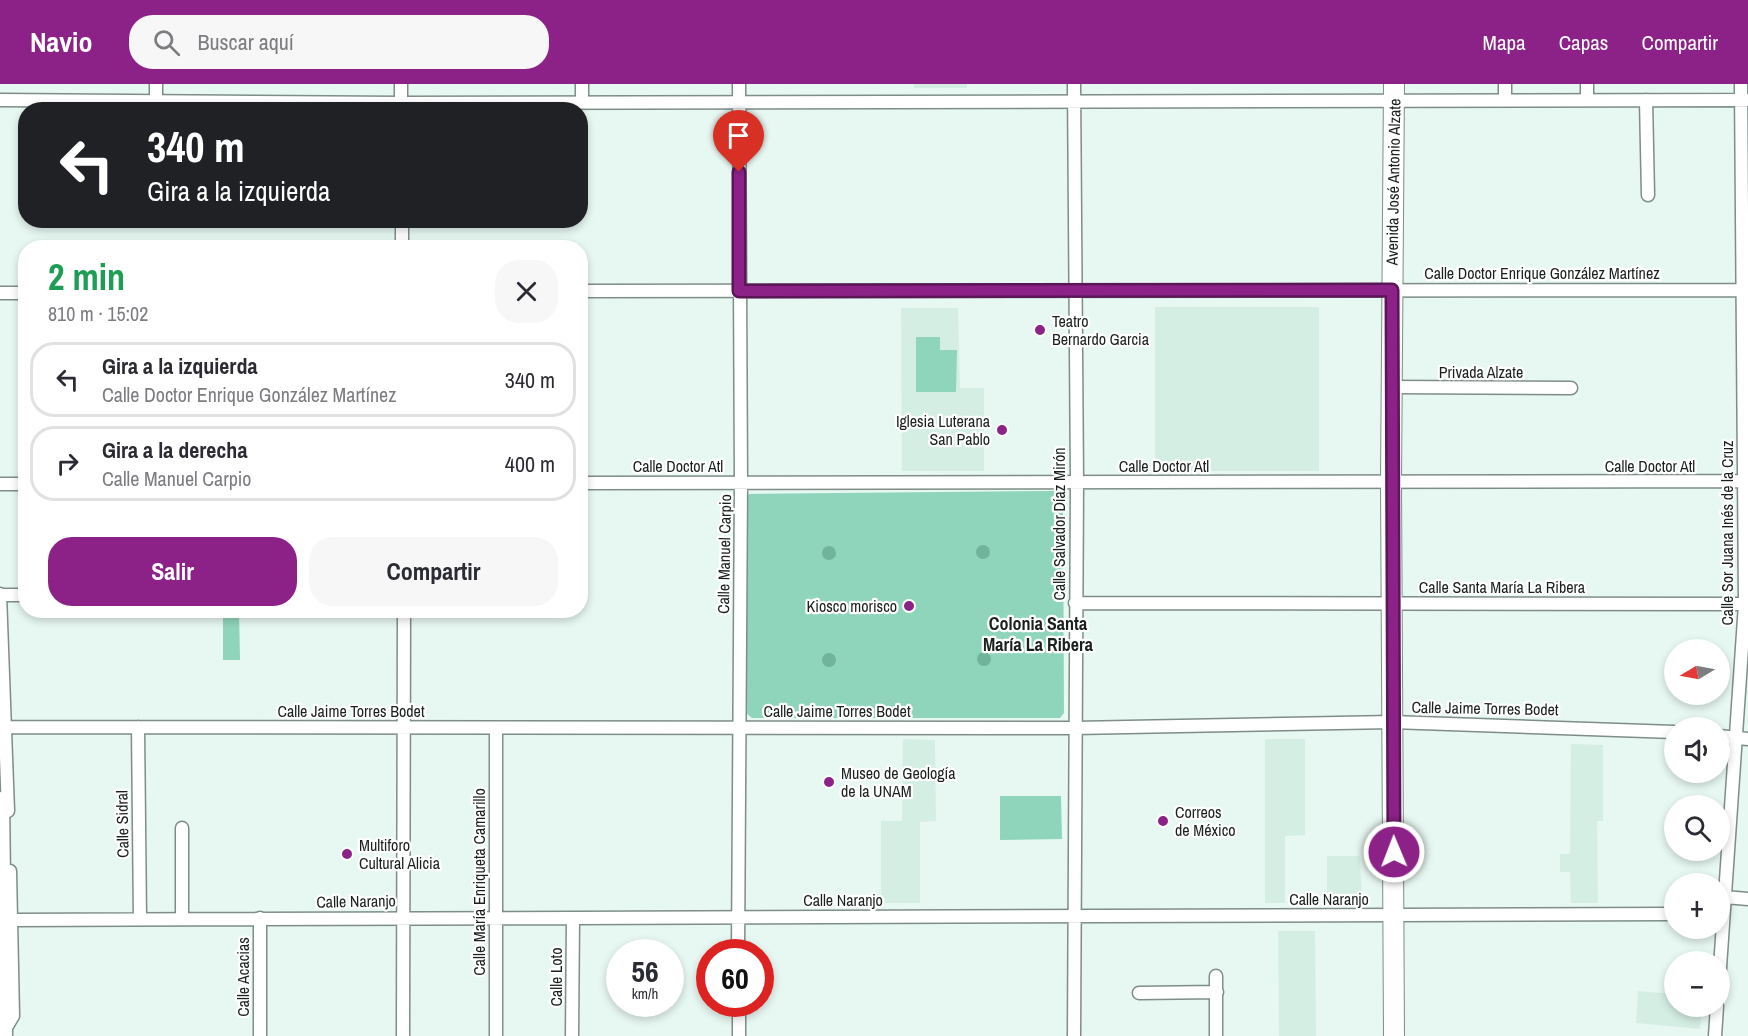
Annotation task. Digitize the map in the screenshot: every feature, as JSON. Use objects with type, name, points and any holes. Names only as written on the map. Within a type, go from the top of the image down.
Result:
[{"type":"main road","name":"Avenida José Antonio Alzate","points":[[1394,92],[1391,387],[1394,1036]]},
{"type":"main road","points":[[0,801],[3,862],[2,1032]]},
{"type":"street","points":[[156,84],[156,100]]},
{"type":"street","points":[[401,84],[401,102]]},
{"type":"street","points":[[582,84],[582,102],[1074,101],[1394,92],[1505,100],[1744,100]]},
{"type":"street","name":"Calle Manuel Carpio","points":[[738,939],[741,482],[739,84]]},
{"type":"street","name":"Calle Salvador Díaz Mirón","points":[[1074,84],[1077,483],[1074,1036]]},
{"type":"street","points":[[1505,84],[1505,100]]},
{"type":"street","points":[[1587,84],[1587,100]]},
{"type":"street","name":"Calle Sor Juana Inés de la Cruz","points":[[1728,873],[1743,739],[1747,604],[1744,100],[1741,84]]},
{"type":"street","points":[[0,100],[238,102]]},
{"type":"street","points":[[1646,100],[1648,195]]},
{"type":"street","name":"Calle Doctor Enrique González Martínez","points":[[588,291],[1744,290]]},
{"type":"street","points":[[0,293],[18,293]]},
{"type":"street","name":"Privada Alzate","points":[[1391,387],[1571,388]]},
{"type":"street","name":"Calle Doctor Atl","points":[[588,483],[1746,481]]},
{"type":"street","points":[[0,484],[18,484]]},
{"type":"street","points":[[2,1032],[13,1016],[2,727],[0,595],[18,595]]},
{"type":"street","name":"Calle Santa María La Ribera","points":[[1075,603],[1747,604]]},
{"type":"street","points":[[403,1036],[404,618]]},
{"type":"street","name":"Calle Jaime Torres Bodet","points":[[2,727],[1075,728],[1392,722],[1664,732]]},
{"type":"street","name":"Calle Sidral","points":[[138,728],[140,919]]},
{"type":"street","name":"Calle María Enriqueta Camarillo","points":[[495,1036],[496,728]]},
{"type":"street","points":[[182,828],[182,919]]},
{"type":"street","points":[[1730,897],[1748,899]]},
{"type":"street","name":"Calle Naranjo","points":[[11,920],[1664,914]]},
{"type":"street","name":"Calle Acacias","points":[[260,918],[260,1036]]},
{"type":"street","name":"Calle Loto","points":[[572,1036],[573,918]]},
{"type":"street","points":[[1216,976],[1216,1036]]},
{"type":"street","points":[[1139,993],[1216,992]]},
{"type":"street","points":[[738,1017],[739,1036]]},
{"type":"street","points":[[1715,1036],[1716,1017]]},
{"type":"shaded area","points":[[914,84],[967,84],[967,88],[914,88]]},
{"type":"shaded area","points":[[1155,307],[1319,307],[1319,471],[1155,471]]},
{"type":"shaded area","points":[[901,308],[958,308],[960,388],[984,388],[984,471],[902,471]]},
{"type":"shaded area","points":[[916,337],[940,337],[940,350],[957,350],[956,392],[916,392]]},
{"type":"shaded area","points":[[1054,491],[1063,499],[1064,713],[1060,718],[752,718],[746,713],[746,499],[749,494]]},
{"type":"shaded area","points":[[983,545],[988,547],[990,552],[988,557],[983,559],[978,557],[976,552],[978,547]]},
{"type":"shaded area","points":[[829,546],[834,548],[836,553],[834,558],[829,560],[824,558],[822,553],[824,548]]},
{"type":"shaded area","points":[[223,618],[239,618],[240,660],[223,660]]},
{"type":"shaded area","points":[[984,652],[989,654],[991,659],[989,664],[984,666],[979,664],[977,659],[979,654]]},
{"type":"shaded area","points":[[829,653],[834,655],[836,660],[834,665],[829,667],[824,665],[822,660],[824,655]]},
{"type":"shaded area","points":[[903,739],[935,740],[936,821],[920,822],[920,903],[881,903],[881,821],[902,821]]},
{"type":"shaded area","points":[[1265,739],[1305,739],[1305,835],[1285,836],[1285,903],[1265,903]]},
{"type":"shaded area","points":[[1571,744],[1603,745],[1603,821],[1597,821],[1598,903],[1571,903],[1570,872],[1560,872],[1560,854],[1570,854]]},
{"type":"shaded area","points":[[1000,796],[1061,796],[1062,839],[1000,840]]},
{"type":"shaded area","points":[[1327,856],[1360,856],[1362,903],[1327,903]]},
{"type":"shaded area","points":[[1278,931],[1315,931],[1316,1036],[1279,1036]]},
{"type":"shaded area","points":[[1638,991],[1664,993],[1664,1017],[1701,1017],[1700,1029],[1636,1023]]},
{"type":"place","name":"Teatro Bernardo Garcia","points":[[1040,330]]},
{"type":"place","name":"Iglesia Luterana San Pablo","points":[[1002,430]]},
{"type":"place","name":"Kiosco morisco","points":[[909,606]]},
{"type":"place","name":"Museo de Geología de la UNAM","points":[[829,782]]},
{"type":"place","name":"Correos de México","points":[[1163,821]]},
{"type":"place","name":"Multiforo Cultural Alicia","points":[[347,854]]},
{"type":"district","name":"Colonia Santa María La Ribera","points":[[1038,633]]},
{"type":"route","points":[[739,172],[739,291],[1392,290],[1391,523],[1394,852]]}]
